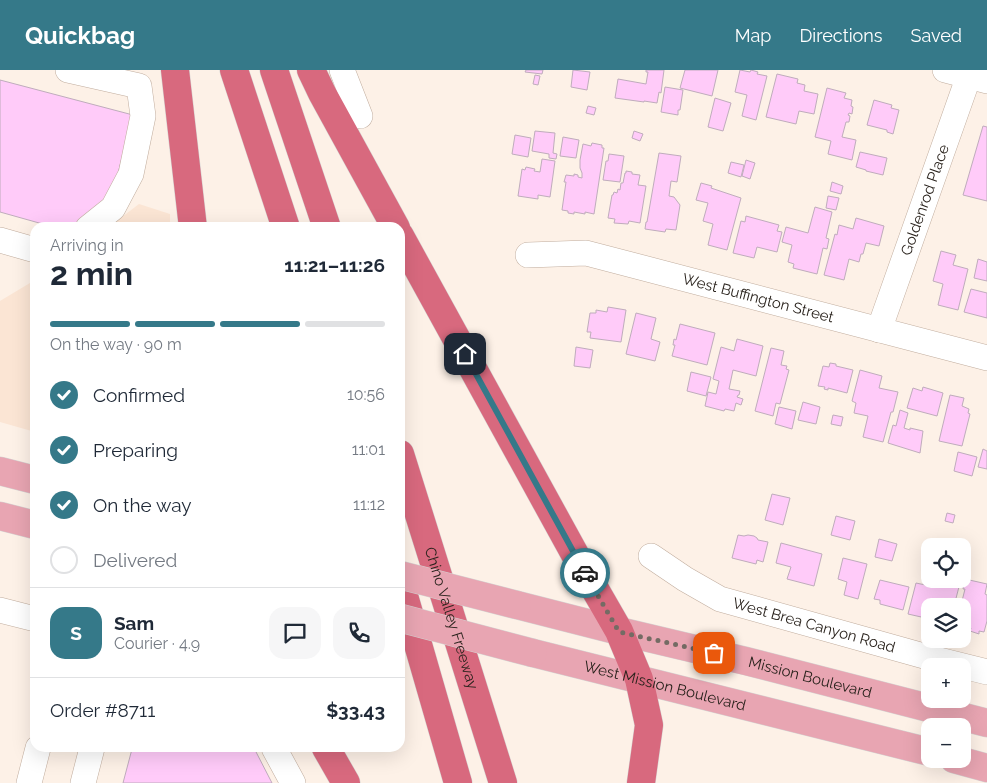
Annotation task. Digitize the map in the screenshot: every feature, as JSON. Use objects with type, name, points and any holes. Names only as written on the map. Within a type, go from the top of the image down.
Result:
[{"type":"highway","points":[[175,70],[192,222]]},
{"type":"highway","points":[[234,70],[284,222]]},
{"type":"highway","points":[[274,70],[325,222]]},
{"type":"highway","points":[[311,70],[393,222]]},
{"type":"highway","points":[[405,245],[619,632],[639,679],[650,725],[641,783]]},
{"type":"highway","name":"Chino Valley Freeway","points":[[405,470],[503,783]]},
{"type":"highway","points":[[405,599],[458,783]]},
{"type":"highway","points":[[328,752],[346,783]]},
{"type":"main road","points":[[0,471],[30,479]]},
{"type":"main road","points":[[0,516],[30,524]]},
{"type":"main road","name":"Mission Boulevard","points":[[405,576],[619,632],[746,661],[987,723]]},
{"type":"main road","name":"West Mission Boulevard","points":[[405,619],[921,750]]},
{"type":"main road","points":[[971,764],[987,768]]},
{"type":"street","points":[[68,70],[139,86],[143,116],[131,174],[113,208],[96,222]]},
{"type":"street","points":[[342,70],[360,116]]},
{"type":"street","points":[[945,70],[976,76]]},
{"type":"street","name":"Goldenrod Place","points":[[879,330],[976,76]]},
{"type":"street","name":"West Buffington Street","points":[[528,255],[586,253],[987,358]]},
{"type":"street","name":"West Brea Canyon Road","points":[[651,556],[685,579],[720,599],[987,672]]},
{"type":"street","points":[[0,610],[30,618]]},
{"type":"street","points":[[29,783],[37,752]]},
{"type":"street","points":[[83,783],[91,752]]},
{"type":"street","points":[[276,752],[293,783]]},
{"type":"shaded area","points":[[139,204],[170,214],[170,222],[116,222]]},
{"type":"shaded area","points":[[30,283],[30,431],[0,422],[0,301]]},
{"type":"building","points":[[526,70],[543,70],[542,74],[525,72]]},
{"type":"building","points":[[573,70],[590,72],[587,90],[571,87]]},
{"type":"building","points":[[646,70],[664,70],[661,93],[659,92],[657,103],[615,98],[618,79],[646,84],[648,72]]},
{"type":"building","points":[[685,70],[718,70],[712,96],[680,88]]},
{"type":"building","points":[[740,70],[750,72],[751,70],[758,72],[757,74],[767,76],[756,120],[742,116],[747,95],[735,92]]},
{"type":"building","points":[[777,74],[798,79],[797,83],[805,85],[804,91],[818,94],[814,114],[799,111],[796,124],[766,117]]},
{"type":"building","points":[[535,75],[540,76],[538,85],[533,84]]},
{"type":"building","points":[[0,80],[133,115],[114,189],[84,222],[36,222],[0,212]]},
{"type":"building","points":[[665,87],[683,90],[678,115],[661,112]]},
{"type":"building","points":[[827,88],[846,93],[844,98],[852,100],[852,114],[849,113],[848,115],[850,116],[849,122],[846,122],[842,137],[856,140],[852,160],[828,154],[831,141],[815,137]]},
{"type":"building","points":[[715,98],[731,103],[723,131],[708,127]]},
{"type":"building","points":[[874,100],[892,105],[891,108],[899,110],[893,134],[887,132],[887,130],[867,125]]},
{"type":"building","points":[[588,106],[596,108],[594,115],[586,113]]},
{"type":"building","points":[[983,126],[987,127],[987,201],[963,195]]},
{"type":"building","points":[[535,131],[555,133],[553,153],[557,154],[556,159],[549,158],[549,154],[532,151]]},
{"type":"building","points":[[634,131],[643,134],[640,141],[632,138]]},
{"type":"building","points":[[515,135],[531,138],[528,157],[512,154]]},
{"type":"building","points":[[563,137],[579,140],[576,158],[560,156]]},
{"type":"building","points":[[592,143],[602,145],[602,148],[604,148],[594,214],[585,212],[585,214],[568,213],[568,211],[562,210],[566,175],[574,176],[574,174],[582,178],[580,160],[583,144],[591,146]]},
{"type":"building","points":[[860,152],[887,158],[883,175],[856,167]]},
{"type":"building","points":[[659,153],[681,156],[677,182],[671,181],[669,196],[674,197],[680,205],[676,230],[666,229],[665,232],[645,229]]},
{"type":"building","points":[[609,154],[624,156],[620,182],[603,180]]},
{"type":"building","points":[[542,159],[555,161],[550,197],[538,195],[538,199],[518,196],[522,169],[525,170],[526,167],[540,172]]},
{"type":"building","points":[[746,160],[755,163],[750,179],[742,176]]},
{"type":"building","points":[[731,162],[744,165],[741,177],[728,173]]},
{"type":"building","points":[[626,171],[640,175],[638,185],[646,186],[640,223],[629,221],[628,224],[614,223],[615,219],[608,218],[612,195],[614,192],[617,193],[618,189],[620,190]]},
{"type":"building","points":[[832,182],[843,186],[841,194],[830,191]]},
{"type":"building","points":[[701,183],[741,198],[727,250],[708,245],[713,224],[703,221],[708,203],[696,200]]},
{"type":"building","points":[[828,196],[839,198],[836,210],[826,208]]},
{"type":"building","points":[[815,207],[832,212],[826,238],[829,239],[827,249],[823,248],[817,274],[793,268],[794,264],[788,262],[792,245],[782,242],[786,227],[808,233]]},
{"type":"building","points":[[746,216],[779,225],[777,231],[782,232],[777,252],[757,247],[754,258],[733,253],[741,221],[745,222]]},
{"type":"building","points":[[856,218],[884,226],[879,246],[866,243],[859,262],[849,259],[844,280],[824,275],[839,225],[853,229]]},
{"type":"building","points":[[941,251],[956,255],[953,265],[968,269],[958,310],[938,305],[943,284],[933,281]]},
{"type":"building","points":[[978,259],[987,262],[987,281],[974,278]]},
{"type":"building","points":[[971,289],[987,293],[987,318],[964,312]]},
{"type":"building","points":[[608,307],[626,310],[621,342],[590,338],[591,332],[587,332],[590,313],[596,313],[596,310],[607,312]]},
{"type":"building","points":[[636,313],[656,318],[651,339],[660,342],[655,361],[626,354]]},
{"type":"building","points":[[680,324],[715,333],[707,365],[672,356],[675,345],[673,345],[674,339],[676,340]]},
{"type":"building","points":[[737,339],[763,346],[756,376],[733,370],[729,389],[740,391],[737,397],[743,399],[741,405],[736,403],[734,411],[725,409],[724,411],[705,406],[708,392],[716,394],[719,381],[713,379],[721,347],[734,351]]},
{"type":"building","points":[[576,347],[593,350],[590,368],[574,366]]},
{"type":"building","points":[[771,348],[784,351],[781,365],[787,366],[786,369],[789,370],[780,404],[776,403],[773,416],[755,411]]},
{"type":"building","points":[[830,363],[853,370],[847,393],[828,388],[828,390],[824,389],[825,387],[818,386],[823,366],[829,367]]},
{"type":"building","points":[[860,370],[882,376],[879,388],[898,392],[883,442],[863,437],[868,416],[854,413],[856,403],[852,401]]},
{"type":"building","points":[[691,372],[711,377],[706,396],[687,391]]},
{"type":"building","points":[[923,387],[943,393],[937,416],[907,408],[913,388],[922,391]]},
{"type":"building","points":[[950,395],[964,398],[962,406],[969,409],[968,413],[970,414],[962,446],[939,441]]},
{"type":"building","points":[[803,402],[820,407],[816,424],[798,420]]},
{"type":"building","points":[[779,407],[796,411],[792,429],[775,424]]},
{"type":"building","points":[[900,410],[908,413],[904,428],[923,431],[920,453],[888,443],[893,425],[896,426]]},
{"type":"building","points":[[833,415],[843,417],[841,426],[831,424]]},
{"type":"building","points":[[983,449],[987,451],[987,469],[978,467]]},
{"type":"building","points":[[958,452],[977,457],[972,476],[954,471]]},
{"type":"building","points":[[772,494],[790,498],[783,525],[765,520]]},
{"type":"building","points":[[947,513],[955,515],[953,523],[945,521]]},
{"type":"building","points":[[836,516],[855,521],[850,540],[831,535]]},
{"type":"building","points":[[738,535],[754,536],[758,540],[768,542],[763,562],[757,560],[756,564],[732,558]]},
{"type":"building","points":[[879,539],[897,544],[892,561],[875,557]]},
{"type":"building","points":[[781,543],[822,554],[814,586],[787,579],[791,567],[776,563]]},
{"type":"building","points":[[843,558],[867,564],[858,599],[844,595],[847,582],[838,579]]},
{"type":"building","points":[[880,580],[909,587],[903,610],[880,604],[880,600],[874,599]]},
{"type":"building","points":[[971,580],[987,584],[985,594],[987,595],[987,621],[984,632],[979,631],[979,634],[971,631],[971,598],[963,598],[965,589],[963,589],[971,588]]},
{"type":"building","points":[[916,583],[921,584],[921,588],[959,588],[956,598],[921,598],[921,617],[908,614]]},
{"type":"building","points":[[131,752],[256,752],[272,783],[123,783]]},
{"type":"way so far","points":[[585,573],[619,632],[714,653]]},
{"type":"route","points":[[465,354],[585,573]]}]
